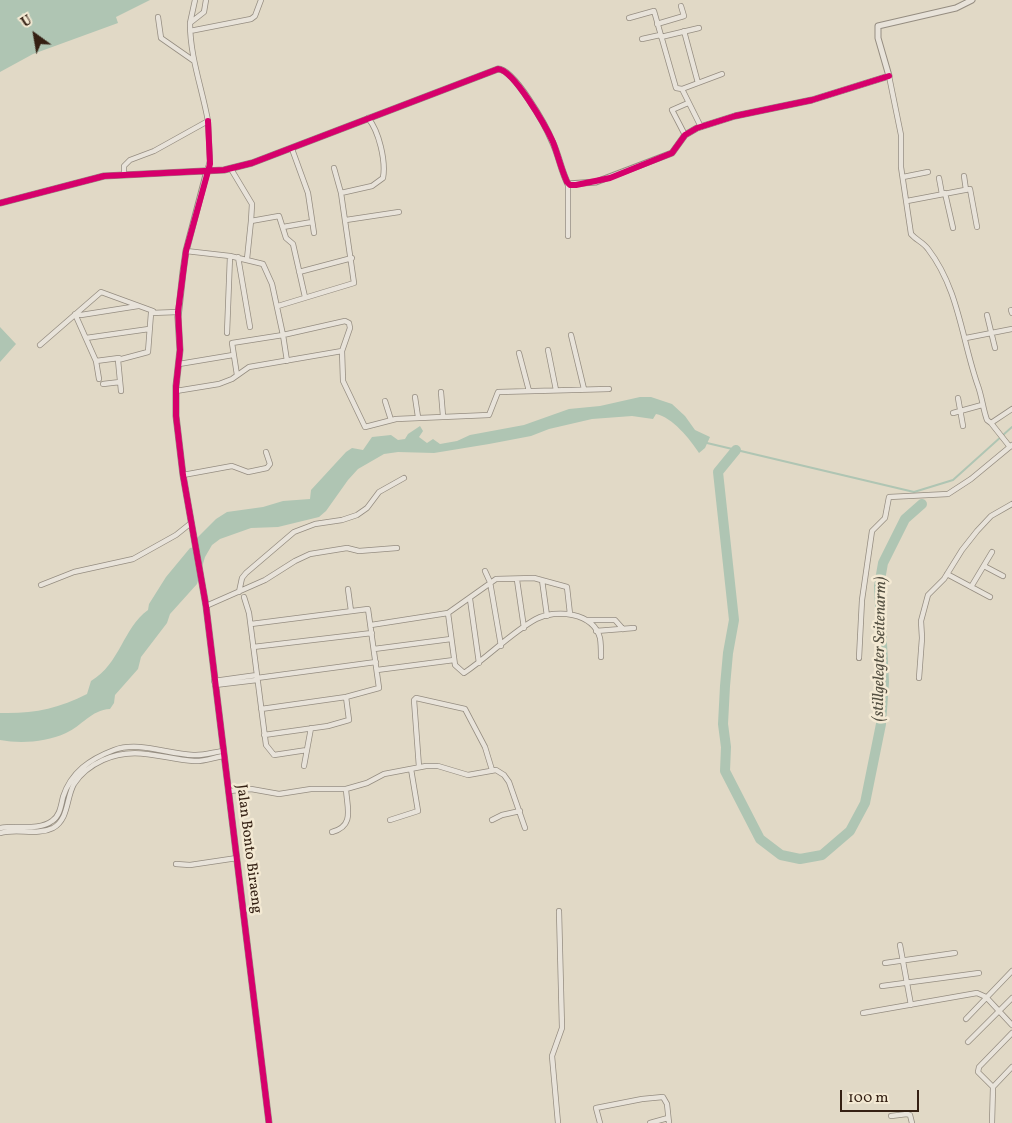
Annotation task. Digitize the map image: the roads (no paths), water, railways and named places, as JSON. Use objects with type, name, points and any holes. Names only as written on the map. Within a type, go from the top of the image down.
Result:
[{"type":"street","points":[[195,0],[190,31],[194,61],[208,121],[210,161],[207,171]]},
{"type":"street","points":[[190,23],[204,12],[206,0]]},
{"type":"street","points":[[190,31],[251,19],[255,16],[261,0]]},
{"type":"street","points":[[859,658],[862,600],[872,531],[885,518],[889,497],[948,494],[971,479],[1011,446],[987,420],[972,370],[966,338],[944,273],[928,249],[911,234],[903,177],[901,135],[889,76],[878,38],[878,26],[956,8],[972,0]]},
{"type":"street","points":[[657,24],[684,16],[681,6]]},
{"type":"street","points":[[629,18],[654,11],[676,88],[682,89],[722,74]]},
{"type":"street","points":[[158,18],[161,38],[194,61]]},
{"type":"street","points":[[642,39],[699,28]]},
{"type":"street","points":[[684,31],[698,83]]},
{"type":"street","points":[[0,203],[104,176],[232,168],[292,148],[491,70],[501,69],[520,89],[543,122],[568,184],[568,236]]},
{"type":"street","points":[[568,184],[576,185],[603,180],[672,153],[685,135],[701,127],[734,116],[779,108],[831,95],[889,76]]},
{"type":"street","points":[[682,89],[701,127]]},
{"type":"street","points":[[685,135],[672,110],[688,103]]},
{"type":"street","points":[[342,194],[372,186],[380,181],[384,174],[378,140],[368,118]]},
{"type":"street","points":[[124,174],[124,166],[127,162],[154,151],[208,121]]},
{"type":"street","points":[[292,148],[308,193],[314,233]]},
{"type":"street","points":[[232,168],[252,204],[247,259]]},
{"type":"street","points":[[278,306],[353,285],[355,277],[342,194],[334,168]]},
{"type":"street","name":"Jalan Bonto Biraeng","points":[[207,171],[186,251],[178,312],[179,364],[176,391],[178,439],[193,542],[206,606],[268,1123]]},
{"type":"street","points":[[903,177],[928,172]]},
{"type":"street","points":[[964,176],[966,190]]},
{"type":"street","points":[[940,178],[953,228]]},
{"type":"street","points":[[906,200],[970,189],[978,227]]},
{"type":"street","points":[[346,220],[399,212]]},
{"type":"street","points":[[251,221],[279,216],[286,238],[293,244],[305,297]]},
{"type":"street","points":[[283,227],[312,222]]},
{"type":"street","points":[[186,251],[238,257],[261,263],[266,267],[278,306],[287,361]]},
{"type":"street","points":[[227,333],[230,256]]},
{"type":"street","points":[[238,257],[250,327]]},
{"type":"street","points":[[300,272],[352,258]]},
{"type":"street","points":[[40,345],[101,292],[153,311],[178,312]]},
{"type":"street","points":[[75,314],[81,315],[139,306]]},
{"type":"street","points":[[96,361],[148,353],[148,329],[150,313],[153,311]]},
{"type":"street","points":[[75,314],[96,361],[99,379]]},
{"type":"street","points":[[987,315],[995,348]]},
{"type":"street","points":[[237,375],[232,343],[347,322],[350,328],[342,351],[343,381],[366,427],[391,420],[418,417],[489,415],[498,392],[609,389]]},
{"type":"street","points":[[86,338],[148,329]]},
{"type":"street","points":[[966,338],[1012,329]]},
{"type":"street","points":[[571,335],[584,389]]},
{"type":"street","points":[[548,350],[556,390]]},
{"type":"street","points":[[176,391],[219,384],[249,367],[342,351]]},
{"type":"street","points":[[519,353],[529,391]]},
{"type":"street","points":[[179,364],[233,356]]},
{"type":"street","points":[[119,358],[121,391]]},
{"type":"street","points":[[103,384],[120,382]]},
{"type":"street","points":[[440,392],[444,416]]},
{"type":"street","points":[[415,396],[418,417]]},
{"type":"street","points":[[958,398],[963,426]]},
{"type":"street","points":[[385,401],[391,420]]},
{"type":"street","points":[[953,413],[982,405]]},
{"type":"street","points":[[992,425],[1012,409]]},
{"type":"street","points":[[183,475],[232,466],[246,472],[265,468],[270,464],[266,452]]},
{"type":"street","points":[[239,592],[240,582],[246,573],[288,536],[315,524],[342,520],[357,515],[367,508],[379,492],[404,478]]},
{"type":"street","points":[[919,678],[922,610],[928,595],[947,574],[977,531],[992,516],[1012,504]]},
{"type":"street","points":[[41,585],[74,572],[134,559],[176,536],[191,523]]},
{"type":"street","points":[[206,606],[265,580],[295,560],[310,554],[347,548],[359,551],[397,548]]},
{"type":"street","points":[[971,587],[992,552]]},
{"type":"street","points":[[984,566],[1003,576]]},
{"type":"street","points":[[485,571],[490,582],[501,646]]},
{"type":"street","points":[[947,574],[990,598]]},
{"type":"street","points":[[371,625],[448,613],[496,579],[517,580],[534,578],[567,587],[570,614]]},
{"type":"street","points":[[517,580],[524,628]]},
{"type":"street","points":[[542,580],[547,616]]},
{"type":"street","points":[[348,588],[351,611]]},
{"type":"street","points":[[244,597],[251,624],[266,745],[274,755],[307,750]]},
{"type":"street","points":[[470,599],[479,663]]},
{"type":"street","points":[[251,624],[368,609],[377,670],[379,688],[346,697],[261,709]]},
{"type":"street","points":[[448,613],[455,665],[464,673],[538,618],[570,614],[586,620],[615,620],[623,629]]},
{"type":"street","points":[[586,620],[600,637],[601,657]]},
{"type":"street","points":[[596,631],[634,628]]},
{"type":"street","points":[[253,647],[372,633]]},
{"type":"street","points":[[374,649],[452,639]]},
{"type":"street","points":[[377,670],[454,660]]},
{"type":"street","points":[[215,683],[376,662]]},
{"type":"street","points":[[264,735],[349,720],[346,697]]},
{"type":"street","points":[[419,767],[414,700],[416,698],[465,710],[485,747],[492,770]]},
{"type":"street","points":[[304,766],[311,728]]},
{"type":"street","points":[[0,828],[34,826],[52,821],[58,816],[70,781],[77,771],[99,756],[116,749],[130,746],[194,755],[224,753]]},
{"type":"street","points":[[0,833],[43,831],[53,828],[61,822],[74,784],[85,771],[103,760],[122,753],[147,753],[195,762],[224,753]]},
{"type":"street","points":[[229,791],[251,788],[266,793],[279,794],[311,789],[346,789],[367,783],[381,775],[419,767],[438,766],[468,775],[492,770],[499,771],[507,778],[525,828]]},
{"type":"street","points":[[390,820],[419,811],[411,769]]},
{"type":"street","points":[[332,832],[343,828],[347,822],[346,789]]},
{"type":"street","points":[[492,820],[505,814],[520,811]]},
{"type":"street","points":[[176,864],[190,865],[237,858]]},
{"type":"street","points":[[558,1123],[552,1056],[562,1028],[559,911]]},
{"type":"street","points":[[900,944],[911,1005]]},
{"type":"street","points":[[885,963],[954,953]]},
{"type":"street","points":[[966,1020],[1012,971]]},
{"type":"street","points":[[882,986],[979,973]]},
{"type":"street","points":[[863,1013],[977,992],[986,997],[1000,1010],[1012,1025]]},
{"type":"street","points":[[968,1042],[1012,998]]},
{"type":"street","points":[[993,1087],[978,1072],[979,1067],[1012,1033]]},
{"type":"street","points":[[992,1123],[993,1087],[1012,1067]]},
{"type":"street","points":[[600,1123],[596,1108],[663,1097],[666,1104],[668,1121],[650,1123]]},
{"type":"street","points":[[891,1116],[910,1115],[912,1123]]},
{"type":"waterway","points":[[707,443],[914,492],[953,480],[1012,427]]},
{"type":"waterway","name":"(stillgelegter Seitenarm)","points":[[736,450],[718,472],[734,620],[725,686],[723,724],[726,747],[725,771],[760,839],[781,855],[800,859],[822,855],[850,831],[865,803],[881,724],[884,682],[879,586],[883,563],[905,519],[922,504]]}]
